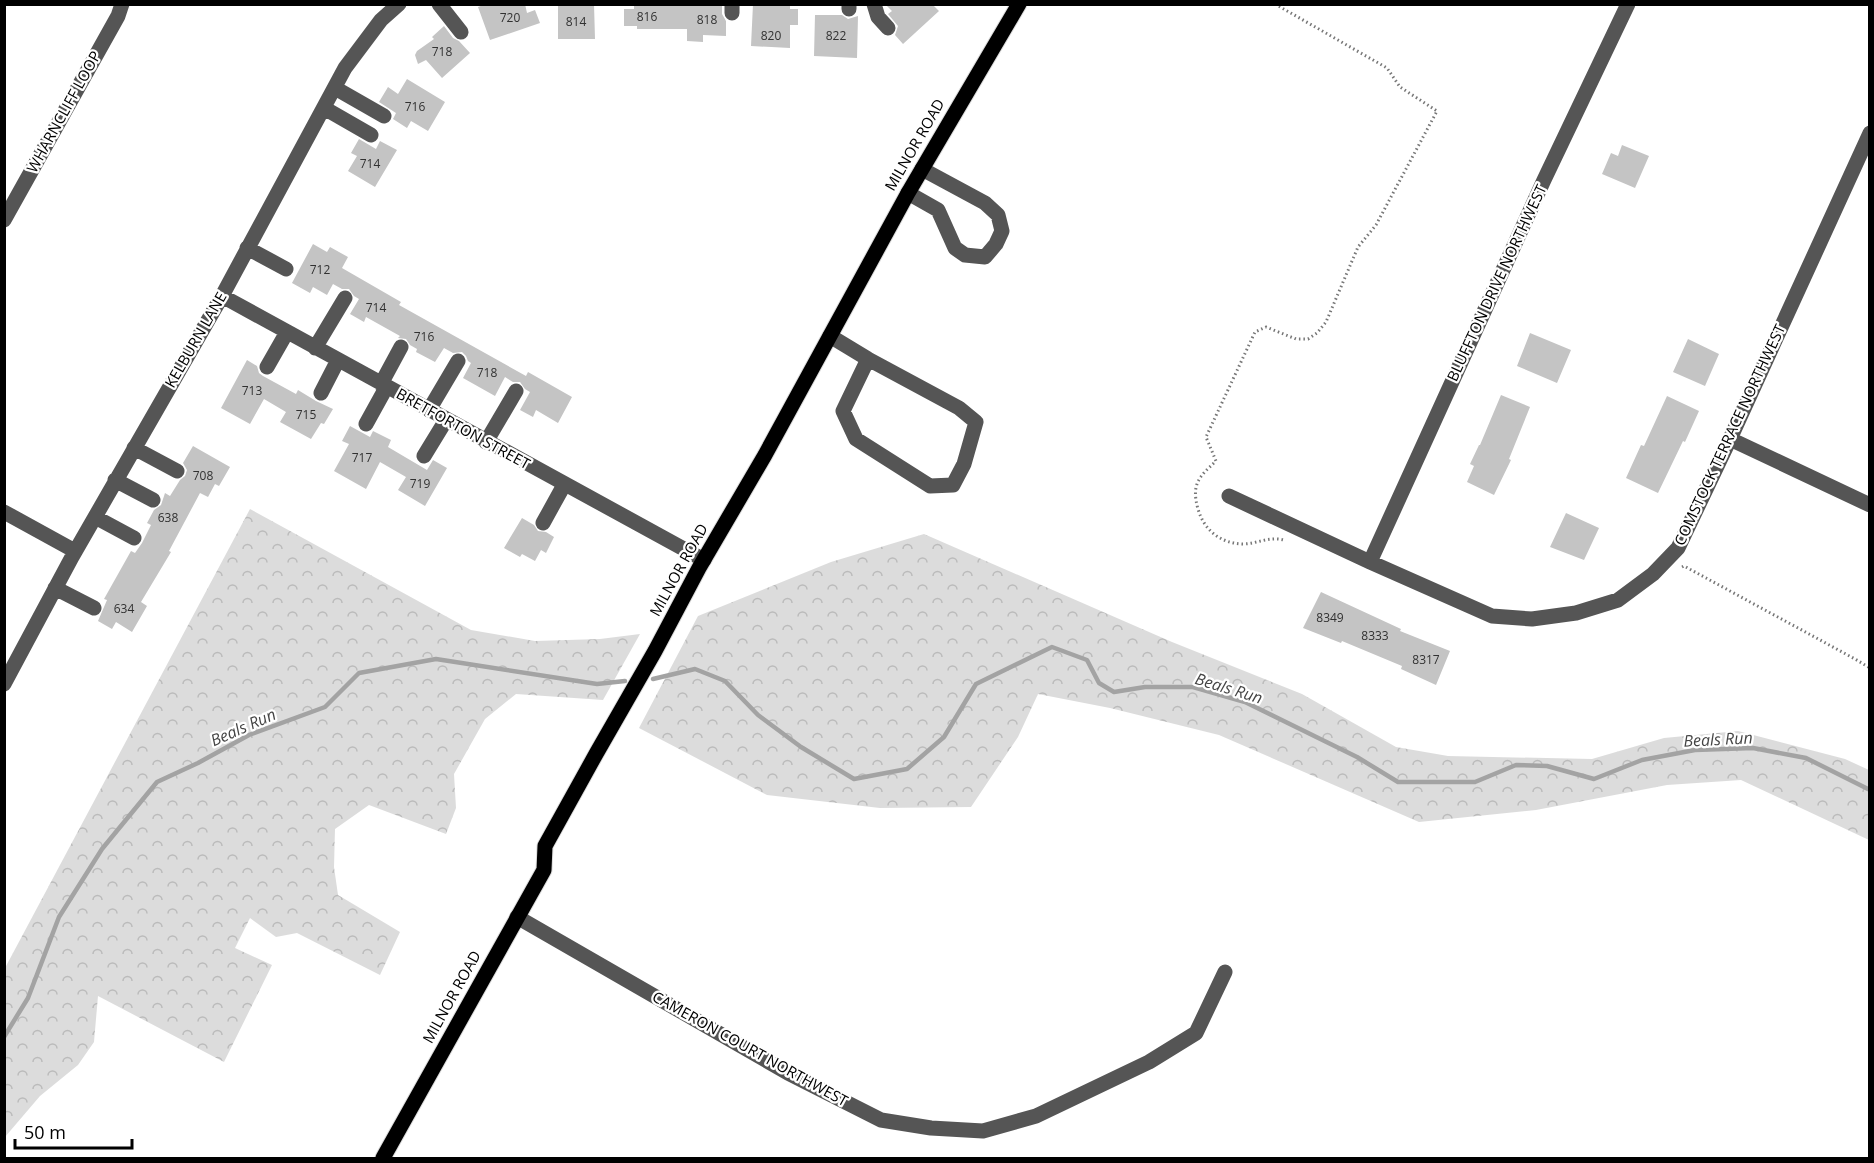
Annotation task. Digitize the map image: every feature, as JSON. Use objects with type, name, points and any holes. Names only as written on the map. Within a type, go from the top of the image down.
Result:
[{"type":"main road","name":"MILNOR ROAD","points":[[383,1158],[544,870],[545,846],[765,455],[908,193],[1019,4]]},
{"type":"street","name":"WHARNCLIFF LOOP","points":[[4,220],[123,4]]},
{"type":"street","name":"KELBURN LANE","points":[[4,684],[94,517],[222,296],[345,68],[381,20],[399,4]]},
{"type":"street","points":[[439,4],[461,32]]},
{"type":"street","points":[[874,4],[878,17],[888,28]]},
{"type":"street","name":"BLUFFTON DRIVE NORTHWEST","points":[[1370,562],[1539,191],[1628,4]]},
{"type":"street","points":[[334,88],[384,116]]},
{"type":"street","points":[[324,108],[371,135]]},
{"type":"street","name":"COMSTOCK TERRACE NORTHWEST","points":[[1229,496],[1492,616],[1532,619],[1576,613],[1618,600],[1653,574],[1678,548],[1869,133]]},
{"type":"street","points":[[908,193],[938,210],[955,248],[965,255],[985,257],[996,244],[1002,231],[998,215],[985,203],[922,170]]},
{"type":"street","points":[[247,248],[286,269]]},
{"type":"street","name":"BRETFORTON STREET","points":[[222,296],[704,561]]},
{"type":"street","points":[[315,348],[345,298]]},
{"type":"street","points":[[267,367],[287,332]]},
{"type":"street","points":[[830,336],[959,408],[976,422],[964,464],[953,485],[930,486],[856,439],[843,411],[868,359]]},
{"type":"street","points":[[366,424],[401,347]]},
{"type":"street","points":[[321,393],[339,360]]},
{"type":"street","points":[[429,410],[458,361]]},
{"type":"street","points":[[486,442],[516,391]]},
{"type":"street","points":[[424,456],[446,420]]},
{"type":"street","points":[[1730,439],[1869,505]]},
{"type":"street","points":[[134,448],[177,471]]},
{"type":"street","points":[[116,480],[153,500]]},
{"type":"street","points":[[543,523],[564,485]]},
{"type":"street","points":[[4,512],[75,551]]},
{"type":"street","points":[[94,517],[134,538]]},
{"type":"street","points":[[55,588],[94,608]]},
{"type":"street","name":"CAMERON COURT NORTHWEST","points":[[517,917],[788,1073],[881,1120],[931,1128],[983,1131],[1036,1116],[1149,1062],[1196,1033],[1225,972]]},
{"type":"green space","points":[[250,509],[471,630],[535,641],[600,639],[640,634],[603,700],[516,694],[485,719],[454,774],[456,808],[446,834],[369,805],[335,829],[334,867],[338,895],[400,932],[380,975],[297,933],[276,937],[250,918],[235,948],[272,965],[224,1062],[98,996],[94,1042],[78,1065],[40,1096],[5,1137],[5,968]]},
{"type":"green space","points":[[924,534],[1172,642],[1302,694],[1396,747],[1448,756],[1592,759],[1664,738],[1738,731],[1845,759],[1869,770],[1869,840],[1741,780],[1667,785],[1536,810],[1419,822],[1219,735],[1110,708],[1038,694],[1018,737],[971,807],[880,808],[767,795],[639,728],[698,616],[831,562]]},
{"type":"building","points":[[486,4],[525,4],[527,13],[535,10],[540,23],[490,40],[478,7]]},
{"type":"building","points":[[558,4],[594,4],[595,39],[558,39]]},
{"type":"building","points":[[634,4],[722,4],[722,14],[726,21],[726,36],[703,35],[703,42],[687,41],[687,29],[637,29],[637,26],[624,26],[624,9],[634,9]]},
{"type":"building","points":[[753,4],[790,4],[790,9],[798,9],[798,25],[790,25],[790,48],[751,46]]},
{"type":"building","points":[[885,4],[932,4],[939,11],[903,44],[895,35],[898,26],[888,14],[892,11]]},
{"type":"building","points":[[815,15],[842,15],[848,19],[858,16],[857,58],[814,56]]},
{"type":"building","points":[[444,26],[453,38],[470,53],[442,78],[426,60],[418,64],[415,55],[434,39],[432,37]]},
{"type":"building","points":[[407,79],[445,102],[428,131],[411,121],[407,128],[393,119],[396,113],[379,102],[388,87],[398,94]]},
{"type":"building","points":[[359,139],[376,149],[380,141],[397,150],[375,187],[348,171],[357,156],[351,153]]},
{"type":"building","points":[[1622,145],[1649,156],[1635,188],[1602,174],[1611,153],[1618,156]]},
{"type":"building","points":[[313,244],[327,252],[330,247],[348,257],[342,268],[401,302],[399,305],[526,376],[528,372],[572,397],[558,423],[536,410],[533,417],[520,410],[530,392],[520,382],[513,382],[505,377],[495,396],[463,378],[471,363],[462,352],[453,353],[444,348],[435,362],[416,352],[417,349],[406,339],[398,338],[400,336],[366,317],[364,322],[350,314],[359,299],[349,289],[342,289],[333,284],[327,295],[313,287],[310,293],[292,283]]},
{"type":"building","points":[[1530,333],[1571,350],[1557,383],[1517,366]]},
{"type":"building","points":[[1688,339],[1719,354],[1705,386],[1673,372]]},
{"type":"building","points":[[247,360],[257,366],[259,373],[263,376],[296,394],[298,390],[333,409],[311,439],[280,422],[286,412],[264,399],[250,424],[221,408]]},
{"type":"building","points":[[1501,395],[1530,407],[1509,459],[1511,460],[1494,495],[1467,482],[1474,466],[1470,464]]},
{"type":"building","points":[[1667,396],[1699,411],[1658,493],[1626,478]]},
{"type":"building","points":[[350,426],[370,437],[373,431],[391,440],[388,447],[427,470],[433,460],[447,468],[425,506],[398,490],[406,477],[380,462],[366,489],[334,471],[349,444],[342,441]]},
{"type":"building","points":[[193,446],[230,467],[219,486],[215,484],[208,497],[200,493],[169,551],[171,552],[141,602],[147,606],[132,632],[116,622],[112,629],[98,621],[107,600],[104,599],[131,551],[135,553],[142,543],[151,525],[147,523],[154,510],[161,505],[165,493],[170,496],[185,476],[187,470],[183,463]]},
{"type":"building","points":[[1566,513],[1599,528],[1584,560],[1550,547]]},
{"type":"building","points":[[522,518],[534,525],[538,531],[546,532],[554,537],[546,553],[541,550],[535,561],[522,554],[520,557],[504,548]]},
{"type":"building","points":[[1321,592],[1401,629],[1400,631],[1450,651],[1436,685],[1401,669],[1402,666],[1342,641],[1341,643],[1303,628]]},
{"type":"waterway","name":"Beals Run","points":[[653,679],[695,669],[725,681],[758,715],[801,747],[854,779],[907,769],[944,737],[976,684],[1052,647],[1087,660],[1099,683],[1114,692],[1145,687],[1193,687],[1245,702],[1357,757],[1398,782],[1475,782],[1516,765],[1547,766],[1594,779],[1642,760],[1695,750],[1753,748],[1806,758],[1870,790]]},
{"type":"waterway","name":"Beals Run","points":[[4,1037],[28,998],[59,917],[102,849],[157,782],[249,735],[325,707],[359,673],[436,659],[597,684],[625,681]]}]
